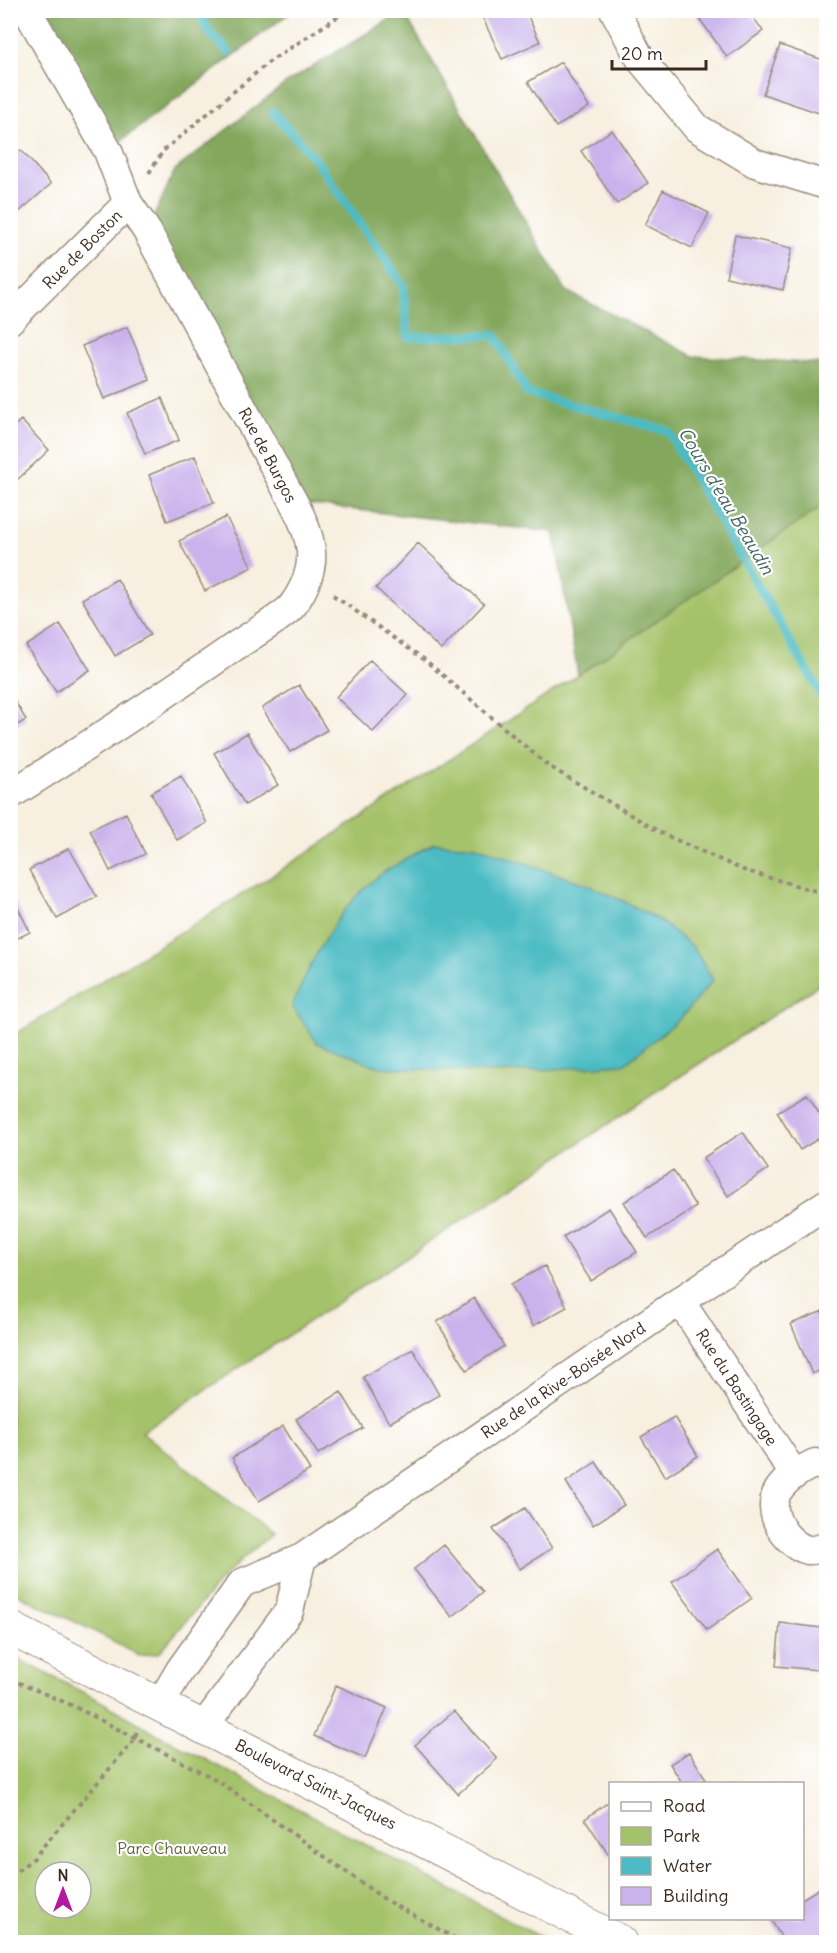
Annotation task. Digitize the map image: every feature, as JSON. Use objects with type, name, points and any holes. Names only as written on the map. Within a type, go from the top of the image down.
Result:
[{"type":"street","name":"Rue de Burgos","points":[[10,795],[135,716],[292,607],[311,567],[312,550],[307,528],[147,231],[128,203],[108,151],[27,10]]},
{"type":"street","points":[[614,10],[641,60],[697,128],[755,164],[826,185]]},
{"type":"street","name":"Rue de Boston","points":[[10,321],[128,203]]},
{"type":"street","name":"Rue de la Rive-Boisée Nord","points":[[160,1704],[180,1670],[242,1583],[302,1558],[826,1204]]},
{"type":"street","name":"Rue du Bastingage","points":[[680,1301],[794,1474]]},
{"type":"street","points":[[826,1468],[815,1463],[794,1474],[777,1493],[775,1516],[788,1539],[809,1550],[826,1547]]},
{"type":"street","points":[[204,1726],[289,1611],[302,1558]]},
{"type":"street","name":"Boulevard Saint-Jacques","points":[[10,1628],[621,1942]]},
{"type":"path","points":[[128,203],[163,151],[269,62],[348,10]]},
{"type":"path","points":[[307,577],[425,660],[547,765],[661,833],[743,870],[826,894]]},
{"type":"path","points":[[10,1679],[70,1705],[217,1780],[387,1901],[462,1942]]},
{"type":"path","points":[[10,1876],[34,1858],[135,1739]]},
{"type":"green space","points":[[27,11],[292,11],[108,151]]},
{"type":"green space","points":[[403,11],[566,291],[693,356],[826,364],[826,503],[578,675],[554,532],[294,503],[147,231],[175,170],[286,83]]},
{"type":"green space","points":[[826,503],[826,980],[142,1432],[271,1534],[226,1574],[159,1653],[139,1656],[11,1590],[11,1037],[278,872],[578,675]]},
{"type":"green space","name":"Parc Chauveau","points":[[10,1655],[102,1702],[161,1736],[550,1942],[11,1942]]},
{"type":"water","points":[[434,843],[476,846],[591,886],[627,903],[657,919],[693,947],[713,980],[680,1019],[624,1064],[499,1073],[379,1067],[317,1043],[292,1006],[326,938],[348,906],[375,879]]},
{"type":"building","points":[[479,10],[525,10],[540,42],[502,59]]},
{"type":"building","points":[[693,10],[748,10],[763,31],[727,57]]},
{"type":"building","points":[[780,45],[826,61],[826,100],[822,114],[763,94]]},
{"type":"building","points":[[561,62],[589,107],[556,127],[528,82]]},
{"type":"building","points":[[612,130],[648,183],[617,204],[581,151]]},
{"type":"building","points":[[21,150],[51,184],[19,212],[10,202],[10,160]]},
{"type":"building","points":[[663,190],[709,213],[692,248],[645,225]]},
{"type":"building","points":[[735,235],[792,248],[783,290],[726,277]]},
{"type":"building","points":[[127,327],[150,380],[104,399],[82,346]]},
{"type":"building","points":[[162,398],[179,440],[145,454],[127,413]]},
{"type":"building","points":[[21,420],[49,450],[15,482],[10,477],[10,430]]},
{"type":"building","points":[[195,456],[214,503],[167,521],[149,475]]},
{"type":"building","points":[[226,517],[252,567],[205,591],[179,541]]},
{"type":"building","points":[[418,543],[484,604],[441,650],[376,588]]},
{"type":"building","points":[[117,579],[150,635],[115,656],[82,599]]},
{"type":"building","points":[[60,624],[90,670],[56,692],[26,646]]},
{"type":"building","points":[[370,660],[408,695],[373,732],[336,697]]},
{"type":"building","points":[[299,685],[327,730],[290,752],[262,708]]},
{"type":"building","points":[[10,693],[26,720],[10,729]]},
{"type":"building","points":[[247,733],[278,785],[245,805],[214,753]]},
{"type":"building","points":[[181,776],[207,823],[177,840],[151,793]]},
{"type":"building","points":[[126,813],[145,854],[110,871],[90,830]]},
{"type":"building","points":[[69,848],[97,897],[57,919],[29,870]]},
{"type":"building","points":[[10,892],[30,932],[10,942]]},
{"type":"building","points":[[807,1094],[826,1125],[826,1134],[800,1150],[777,1112]]},
{"type":"building","points":[[743,1132],[768,1169],[728,1196],[703,1158]]},
{"type":"building","points":[[673,1170],[696,1207],[647,1238],[624,1202]]},
{"type":"building","points":[[609,1208],[637,1252],[591,1281],[563,1237]]},
{"type":"building","points":[[545,1266],[567,1307],[533,1326],[511,1284]]},
{"type":"building","points":[[474,1298],[504,1346],[467,1370],[437,1322]]},
{"type":"building","points":[[823,1311],[826,1318],[826,1368],[812,1374],[791,1324]]},
{"type":"building","points":[[413,1349],[439,1395],[389,1423],[363,1377]]},
{"type":"building","points":[[341,1392],[363,1428],[318,1454],[296,1419]]},
{"type":"building","points":[[674,1417],[698,1456],[665,1477],[641,1437]]},
{"type":"building","points":[[283,1426],[310,1470],[259,1501],[232,1458]]},
{"type":"building","points":[[596,1462],[624,1505],[593,1525],[566,1482]]},
{"type":"building","points":[[525,1508],[552,1548],[520,1569],[493,1529]]},
{"type":"building","points":[[444,1545],[483,1592],[452,1617],[414,1569]]},
{"type":"building","points":[[717,1549],[752,1598],[707,1630],[672,1582]]},
{"type":"building","points":[[780,1623],[822,1628],[818,1670],[776,1666]]},
{"type":"building","points":[[336,1685],[387,1708],[365,1758],[314,1736]]},
{"type":"building","points":[[454,1711],[497,1759],[458,1794],[415,1745]]},
{"type":"building","points":[[689,1752],[706,1779],[701,1782],[682,1782],[670,1764]]},
{"type":"building","points":[[609,1802],[609,1855],[585,1819]]},
{"type":"building","points":[[823,1886],[826,1892],[826,1942],[784,1942],[771,1920],[804,1920],[804,1898]]},
{"type":"waterway","name":"Cours d'eau Beaudin","points":[[199,10],[208,31],[229,52]]},
{"type":"waterway","name":"Cours d'eau Beaudin","points":[[273,112],[315,159],[403,285],[408,337],[495,335],[527,393],[668,431],[826,703]]}]
